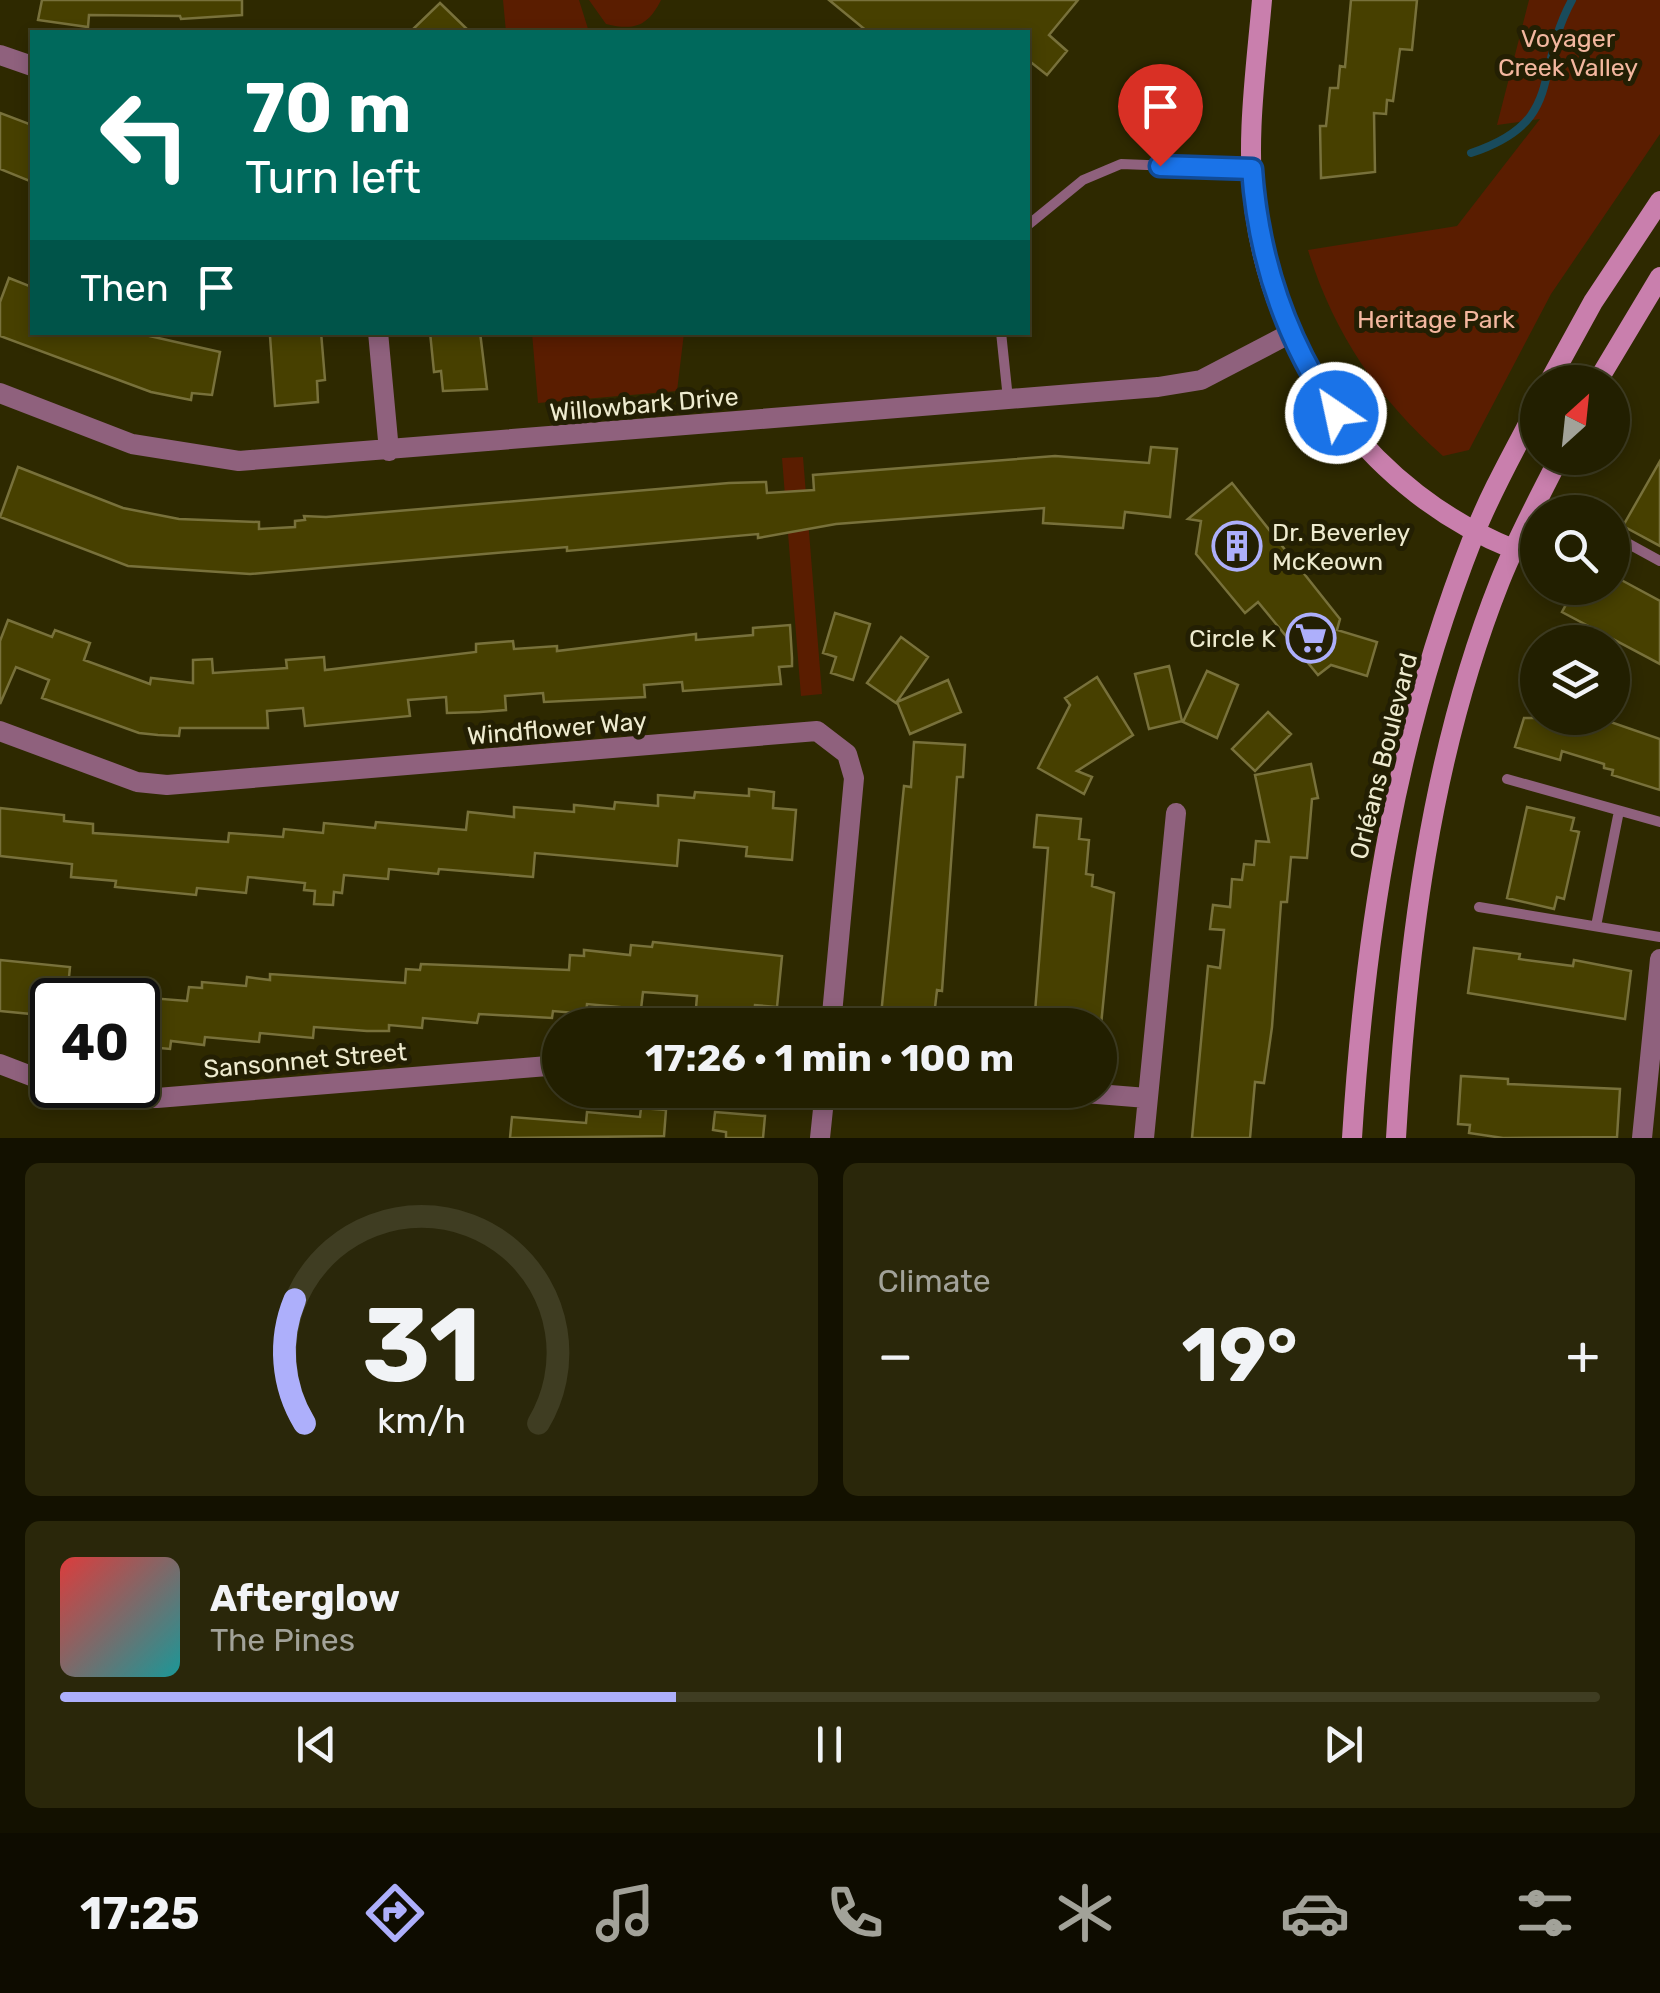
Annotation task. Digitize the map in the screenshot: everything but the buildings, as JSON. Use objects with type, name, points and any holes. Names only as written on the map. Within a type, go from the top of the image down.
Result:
[{"type":"main road","points":[[1262,0],[1252,169],[1254,214],[1264,258],[1305,367],[1360,443],[1432,506],[1474,534],[1513,549]]},
{"type":"main road","points":[[1558,365],[1593,302],[1660,201]]},
{"type":"main road","points":[[1607,365],[1660,277]]},
{"type":"main road","name":"Orléans Boulevard","points":[[1352,1138],[1367,952],[1384,836],[1412,723],[1474,534],[1520,441]]},
{"type":"main road","points":[[1396,1138],[1404,1013],[1422,876],[1460,703],[1513,549],[1550,475]]},
{"type":"street","points":[[0,55],[30,65]]},
{"type":"street","name":"Willowbark Drive","points":[[0,393],[132,444],[239,462],[1200,380],[1291,332]]},
{"type":"street","points":[[378,335],[389,451]]},
{"type":"street","name":"Windflower Way","points":[[0,731],[137,782],[167,785],[817,732],[846,754],[854,778],[833,1008]]},
{"type":"street","points":[[1144,1138],[1176,813]]},
{"type":"street","points":[[1642,1138],[1660,959]]},
{"type":"street","name":"Sansonnet Street","points":[[0,1064],[30,1076]]},
{"type":"street","name":"Sansonnet Street","points":[[160,1098],[542,1066]]},
{"type":"street","points":[[1117,1096],[1147,1098]]},
{"type":"street","points":[[820,1138],[823,1108]]},
{"type":"lane","points":[[1030,223],[1084,180],[1121,164],[1252,169]]},
{"type":"lane","points":[[1001,335],[1008,399]]},
{"type":"lane","points":[[1630,545],[1660,562]]},
{"type":"lane","points":[[1508,779],[1660,822]]},
{"type":"lane","points":[[1596,926],[1619,811]]},
{"type":"lane","points":[[1479,907],[1660,937]]},
{"type":"green space","points":[[503,0],[579,0],[588,30],[506,30]]},
{"type":"green space","points":[[589,0],[661,0],[646,21],[625,27],[606,24]]},
{"type":"green space","name":"Heritage Park","points":[[1529,0],[1660,0],[1660,134],[1551,294],[1469,450],[1443,456],[1398,411],[1360,362],[1330,309],[1308,250],[1457,226],[1540,119],[1497,125]]},
{"type":"green space","points":[[532,335],[684,335],[677,391],[538,403]]},
{"type":"green space","points":[[803,457],[822,694],[801,696],[782,458]]},
{"type":"waterway","points":[[1471,153],[1522,126],[1535,110],[1560,26],[1572,0]]},
{"type":"place","name":"Dr. Beverley McKeown","points":[[1237,546]]},
{"type":"place","name":"Circle K","points":[[1311,638]]},
{"type":"route","points":[[1160,166],[1252,169],[1254,214],[1264,258],[1305,367],[1336,413]]},
{"type":"park label","name":"Voyager Creek Valley","points":[[1568,52]]}]
